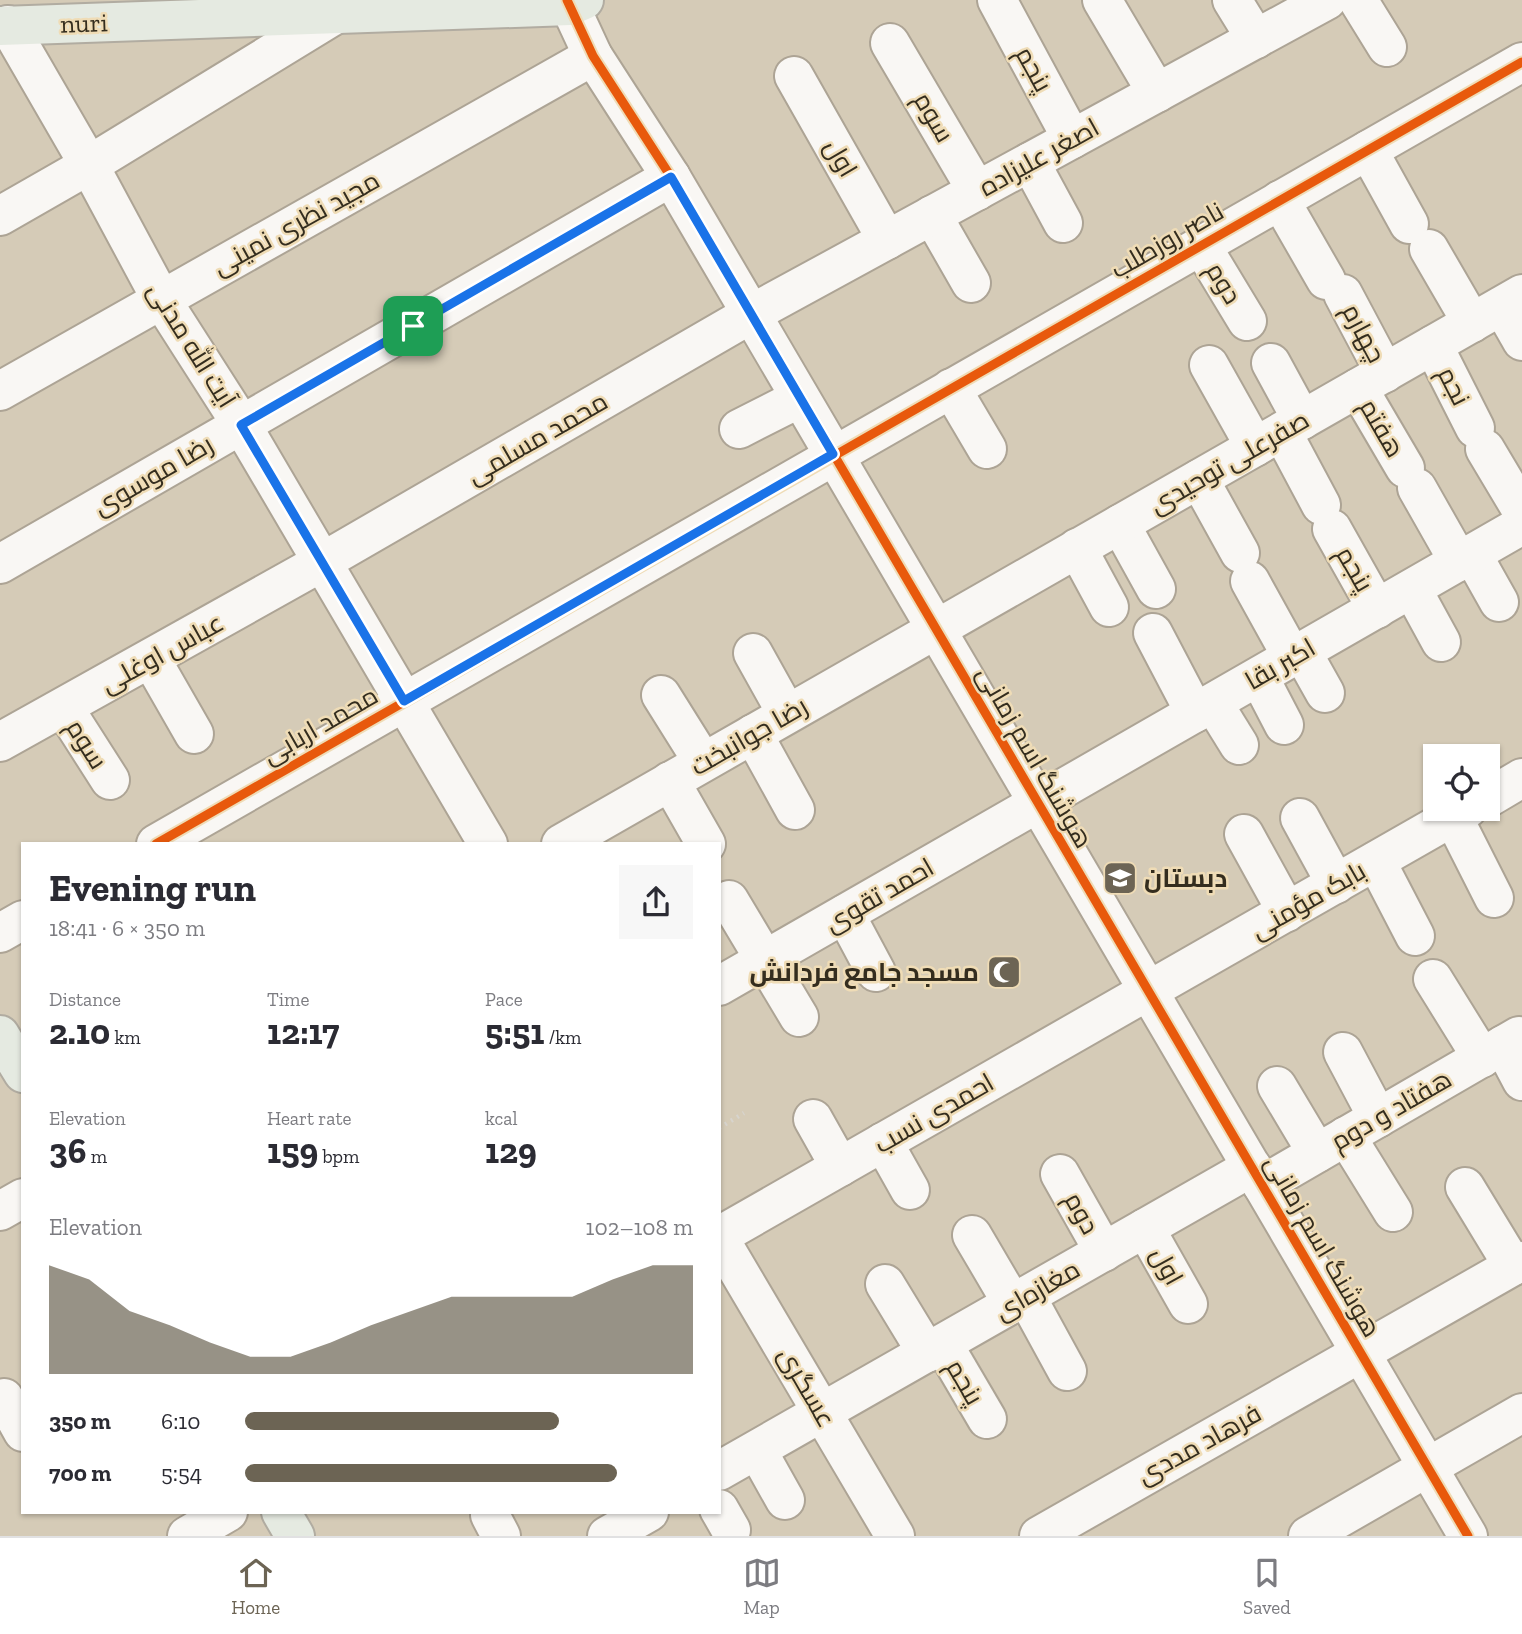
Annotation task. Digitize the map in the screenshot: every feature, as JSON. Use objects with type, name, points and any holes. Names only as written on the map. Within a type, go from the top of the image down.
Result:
[{"type":"main road","name":"nuri","points":[[3,27],[574,2]]},
{"type":"main road","points":[[0,1035],[21,1070]]},
{"type":"main road","points":[[282,1514],[295,1536]]},
{"type":"street","name":"پنجم","points":[[997,0],[1072,139]]},
{"type":"street","points":[[1102,0],[1157,93]]},
{"type":"street","points":[[1232,0],[1256,39]]},
{"type":"street","name":"اصغر علیزاده","points":[[751,314],[1327,0]]},
{"type":"street","points":[[1358,0],[1387,47]]},
{"type":"street","name":"هوشنگ اسم زمانی","points":[[574,2],[593,56],[671,177],[1468,1536]]},
{"type":"street","points":[[0,216],[89,165],[336,14]]},
{"type":"street","name":"آیت‌ الله مدنی","points":[[3,27],[89,165],[162,299],[323,562],[487,842]]},
{"type":"street","name":"سوم","points":[[890,44],[977,191]]},
{"type":"street","name":"مجید نظری نمینی","points":[[0,391],[593,56]]},
{"type":"street","name":"ناصر روزطلب","points":[[833,454],[1522,62]]},
{"type":"street","name":"اول","points":[[794,76],[887,240]]},
{"type":"street","points":[[1368,150],[1419,236],[1498,308],[1522,341]]},
{"type":"street","points":[[1030,162],[1063,223]]},
{"type":"street","name":"رضا موسوی","points":[[0,564],[671,177]]},
{"type":"street","name":"چهارم","points":[[1280,200],[1334,287],[1372,380]]},
{"type":"street","points":[[932,215],[971,283]]},
{"type":"street","name":"دوم","points":[[1201,245],[1247,321]]},
{"type":"street","name":"صفرعلی توحیدی","points":[[936,629],[1498,308]]},
{"type":"street","name":"محمد مسلمی","points":[[323,562],[751,314]]},
{"type":"street","name":"نجم","points":[[1433,345],[1521,524]]},
{"type":"street","points":[[1271,363],[1280,433]]},
{"type":"street","points":[[1209,365],[1280,433]]},
{"type":"street","name":"هفتم","points":[[1372,380],[1411,478],[1465,558]]},
{"type":"street","points":[[951,388],[987,449]]},
{"type":"street","points":[[738,429],[800,398]]},
{"type":"street","name":"پنجم","points":[[1280,433],[1377,609]]},
{"type":"street","name":"محمد اربابی","points":[[159,842],[833,454]]},
{"type":"street","points":[[1199,479],[1245,567],[1297,655],[1325,693]]},
{"type":"street","points":[[1120,524],[1156,589]]},
{"type":"street","name":"اکبر بقا","points":[[1038,803],[1521,524]]},
{"type":"street","points":[[1077,548],[1109,607]]},
{"type":"street","points":[[1465,558],[1499,602]]},
{"type":"street","name":"عباس اوغلی","points":[[0,742],[323,562]]},
{"type":"street","points":[[1412,589],[1441,642]]},
{"type":"street","name":"رضا جوانبخت","points":[[569,842],[605,833],[670,781],[936,629]]},
{"type":"street","points":[[1153,633],[1204,708],[1239,745]]},
{"type":"street","points":[[752,653],[787,714]]},
{"type":"street","points":[[151,659],[194,734]]},
{"type":"street","points":[[1259,677],[1284,725]]},
{"type":"street","points":[[661,695],[703,762]]},
{"type":"street","name":"سوم","points":[[64,708],[110,780]]},
{"type":"street","points":[[753,734],[795,810]]},
{"type":"street","points":[[1500,791],[1522,778]]},
{"type":"street","points":[[670,781],[705,842]]},
{"type":"street","name":"احمد تقوی","points":[[721,985],[1038,803]]},
{"type":"street","points":[[1300,818],[1336,884]]},
{"type":"street","name":"بابک مؤمنی","points":[[1148,991],[1446,821]]},
{"type":"street","points":[[1463,821],[1494,898]]},
{"type":"street","points":[[1244,834],[1287,912]]},
{"type":"street","points":[[1376,861],[1415,936]]},
{"type":"street","points":[[729,900],[799,1017]]},
{"type":"street","points":[[845,914],[876,972]]},
{"type":"street","points":[[0,933],[21,921]]},
{"type":"street","points":[[1433,979],[1502,1046],[1522,1081]]},
{"type":"street","name":"احمدی نسب","points":[[721,1236],[1148,991]]},
{"type":"street","name":"هفتاد و دوم","points":[[1257,1176],[1347,1136],[1502,1046]]},
{"type":"street","points":[[1343,1052],[1347,1136]]},
{"type":"street","points":[[1277,1086],[1347,1136],[1393,1212]]},
{"type":"street","points":[[813,1119],[839,1167]]},
{"type":"street","points":[[883,1142],[910,1190]]},
{"type":"street","name":"دوم","points":[[1060,1174],[1104,1252]]},
{"type":"street","name":"مغازه‌ای","points":[[721,1467],[757,1450],[1145,1228],[1257,1176]]},
{"type":"street","points":[[1465,1187],[1517,1263]]},
{"type":"street","points":[[0,1211],[21,1199]]},
{"type":"street","name":"اول","points":[[1145,1228],[1188,1304]]},
{"type":"street","points":[[972,1235],[1067,1371]]},
{"type":"street","name":"عسگری","points":[[721,1240],[895,1536]]},
{"type":"street","name":"فرهاد مددی","points":[[1038,1536],[1517,1263]]},
{"type":"street","name":"پنجم","points":[[885,1284],[987,1419]]},
{"type":"street","points":[[9,1395],[21,1427]]},
{"type":"street","points":[[1308,1536],[1522,1413]]},
{"type":"street","points":[[757,1450],[785,1500]]},
{"type":"street","points":[[187,1536],[225,1514]]},
{"type":"path","points":[[721,1127],[744,1113]]},
{"type":"cycle path","points":[[567,0],[593,56],[671,177],[1468,1536]]},
{"type":"cycle path","points":[[159,842],[1522,62]]},
{"type":"place","name":"دبستان","points":[[1120,878]]},
{"type":"place","name":"مسجد جامع فردانش","points":[[1004,972]]},
{"type":"route","points":[[671,177],[833,454],[404,701],[241,425],[413,326],[671,177]]}]
